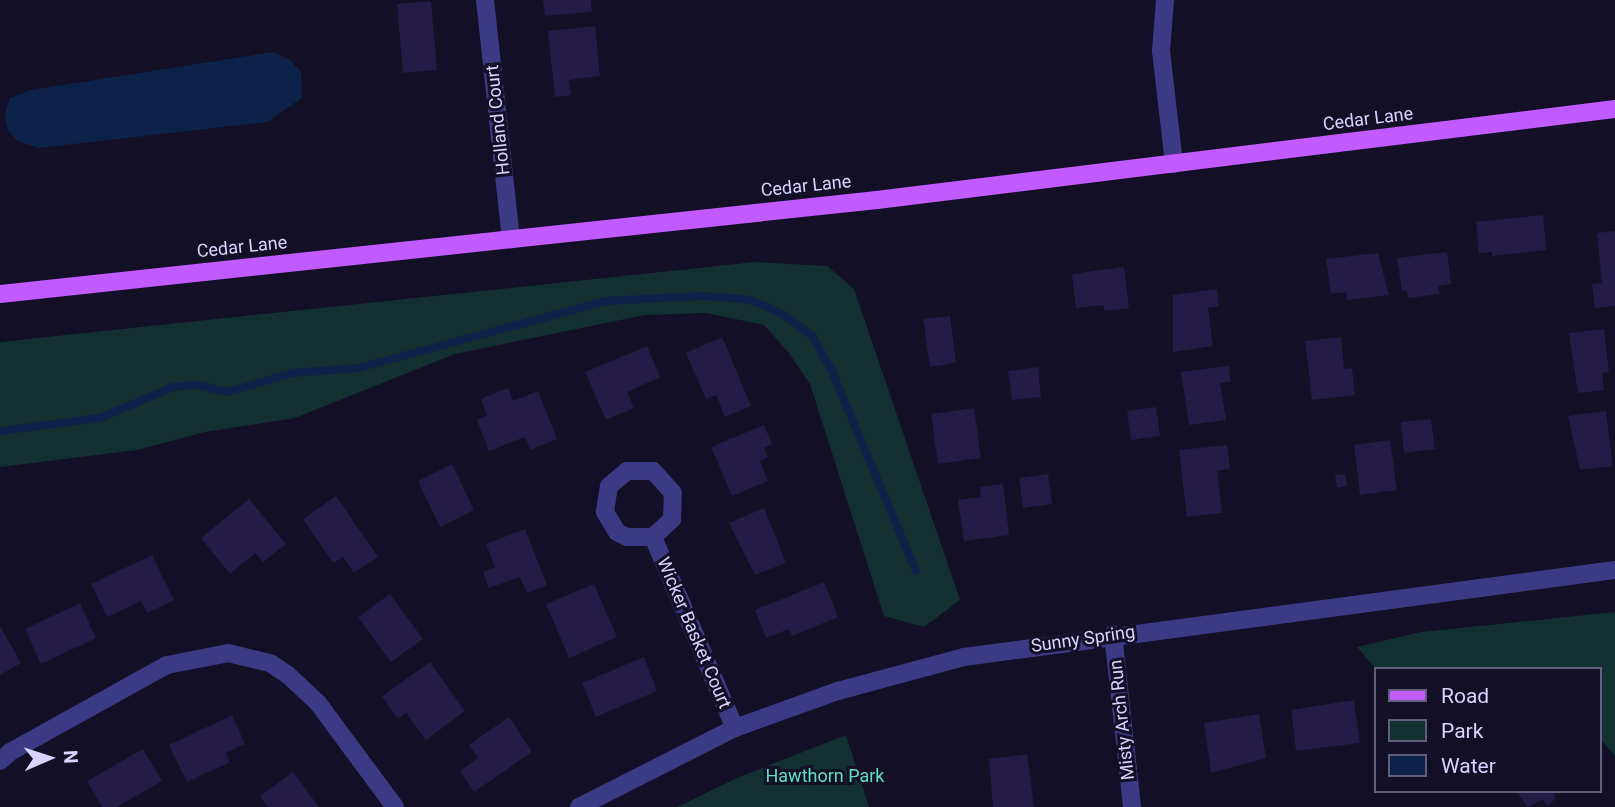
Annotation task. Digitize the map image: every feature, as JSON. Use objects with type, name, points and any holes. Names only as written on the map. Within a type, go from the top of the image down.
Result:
[{"type":"main road","name":"Cedar Lane","points":[[0,294],[511,240],[1174,164],[1615,109]]},
{"type":"street","name":"Holland Court","points":[[485,0],[511,240]]},
{"type":"street","points":[[1166,0],[1161,51],[1174,164]]},
{"type":"street","name":"Wicker Basket Court","points":[[627,471],[653,471],[673,493],[672,519],[653,537],[627,537],[617,531],[605,512],[608,486],[627,471]]},
{"type":"street","name":"Wicker Basket Court","points":[[653,537],[736,728]]},
{"type":"street","name":"Sunny Spring","points":[[579,807],[736,728],[900,672],[964,657],[1113,634],[1615,570]]},
{"type":"street","name":"Misty Arch Run","points":[[1113,634],[1132,807]]},
{"type":"street","points":[[0,761],[167,666],[228,653],[270,663],[288,675],[318,703],[395,807]]},
{"type":"green space","points":[[755,262],[827,266],[854,289],[960,600],[924,627],[884,616],[810,384],[789,353],[764,325],[706,313],[645,315],[455,354],[295,418],[205,432],[137,450],[0,467],[0,342]]},
{"type":"green space","points":[[1615,612],[1615,756],[1601,739],[1601,667],[1374,667],[1357,647],[1421,632]]},
{"type":"green space","name":"Hawthorn Park","points":[[846,735],[869,807],[677,807],[739,777]]},
{"type":"water","points":[[273,52],[290,60],[301,72],[302,98],[267,122],[39,148],[17,141],[8,131],[5,114],[10,98],[31,90]]},
{"type":"building","points":[[543,0],[591,0],[592,12],[545,16]]},
{"type":"building","points":[[431,1],[437,70],[403,73],[397,4]]},
{"type":"building","points":[[595,26],[600,76],[569,80],[571,95],[555,97],[548,31]]},
{"type":"building","points":[[1543,215],[1546,250],[1492,256],[1492,252],[1479,253],[1476,222]]},
{"type":"building","points":[[1615,231],[1615,306],[1595,308],[1592,284],[1602,283],[1597,233]]},
{"type":"building","points":[[1447,252],[1451,284],[1438,286],[1440,294],[1408,298],[1407,290],[1402,291],[1397,258]]},
{"type":"building","points":[[1378,253],[1389,295],[1347,300],[1346,292],[1331,294],[1326,259]]},
{"type":"building","points":[[1124,267],[1129,308],[1104,311],[1104,305],[1076,308],[1072,274]]},
{"type":"building","points":[[1217,289],[1219,306],[1208,308],[1213,346],[1173,352],[1173,295]]},
{"type":"building","points":[[950,316],[956,363],[930,367],[923,319]]},
{"type":"building","points":[[1604,329],[1609,372],[1602,373],[1604,390],[1578,393],[1569,333]]},
{"type":"building","points":[[722,337],[751,406],[725,417],[716,395],[706,399],[686,353]]},
{"type":"building","points":[[1341,337],[1344,369],[1352,368],[1355,395],[1312,400],[1305,341]]},
{"type":"building","points":[[647,346],[660,377],[627,392],[634,408],[606,420],[585,372]]},
{"type":"building","points":[[1229,366],[1231,382],[1220,383],[1226,420],[1189,425],[1181,372]]},
{"type":"building","points":[[1038,367],[1041,397],[1012,400],[1008,371]]},
{"type":"building","points":[[508,388],[513,401],[538,391],[557,439],[530,450],[525,437],[489,451],[477,420],[487,416],[481,399]]},
{"type":"building","points":[[1156,407],[1160,436],[1131,440],[1127,411]]},
{"type":"building","points":[[974,408],[981,458],[938,464],[931,414]]},
{"type":"building","points":[[1606,411],[1613,466],[1580,470],[1568,416]]},
{"type":"building","points":[[1431,419],[1435,449],[1404,453],[1401,422]]},
{"type":"building","points":[[764,425],[772,444],[764,448],[768,457],[760,461],[768,481],[732,496],[711,447]]},
{"type":"building","points":[[1390,440],[1397,490],[1360,495],[1354,445]]},
{"type":"building","points":[[1227,445],[1230,469],[1217,471],[1222,513],[1187,517],[1179,450]]},
{"type":"building","points":[[452,464],[474,510],[440,527],[418,481]]},
{"type":"building","points":[[1048,474],[1052,504],[1023,508],[1019,478]]},
{"type":"building","points":[[1345,474],[1347,486],[1337,488],[1335,475]]},
{"type":"building","points":[[1003,484],[1009,535],[964,541],[958,500],[981,497],[980,487]]},
{"type":"building","points":[[336,496],[378,557],[354,573],[343,557],[333,563],[303,519]]},
{"type":"building","points":[[249,499],[286,544],[263,562],[255,553],[230,574],[201,538]]},
{"type":"building","points":[[764,508],[786,563],[755,575],[729,523]]},
{"type":"building","points":[[525,529],[547,585],[527,593],[520,577],[489,588],[483,572],[495,567],[486,544]]},
{"type":"building","points":[[152,555],[174,600],[147,613],[141,601],[107,617],[91,584]]},
{"type":"building","points":[[824,582],[838,617],[792,636],[789,629],[766,638],[755,610]]},
{"type":"building","points":[[594,584],[617,637],[569,658],[546,604]]},
{"type":"building","points":[[390,594],[423,639],[391,662],[358,617]]},
{"type":"building","points":[[80,603],[96,638],[41,664],[25,629]]},
{"type":"building","points":[[0,626],[21,663],[0,675]]},
{"type":"building","points":[[644,657],[657,691],[596,717],[582,683]]},
{"type":"building","points":[[430,662],[465,711],[426,740],[406,713],[398,719],[382,696]]},
{"type":"building","points":[[1354,700],[1360,743],[1296,751],[1291,710]]},
{"type":"building","points":[[1259,714],[1266,758],[1211,773],[1204,723]]},
{"type":"building","points":[[232,715],[245,744],[226,753],[230,762],[187,782],[169,745]]},
{"type":"building","points":[[509,717],[532,752],[474,792],[460,771],[478,758],[469,745]]},
{"type":"building","points":[[143,749],[162,781],[117,807],[102,807],[87,781]]},
{"type":"building","points":[[1027,754],[1034,807],[993,807],[989,759]]},
{"type":"building","points":[[293,772],[319,807],[268,807],[260,796]]},
{"type":"building","points":[[1518,793],[1554,793],[1555,799],[1548,806],[1543,800],[1527,807]]},
{"type":"waterway","points":[[0,431],[100,418],[173,387],[198,385],[227,392],[293,373],[359,368],[605,301],[705,296],[751,300],[782,314],[812,336],[831,369],[916,571]]}]
